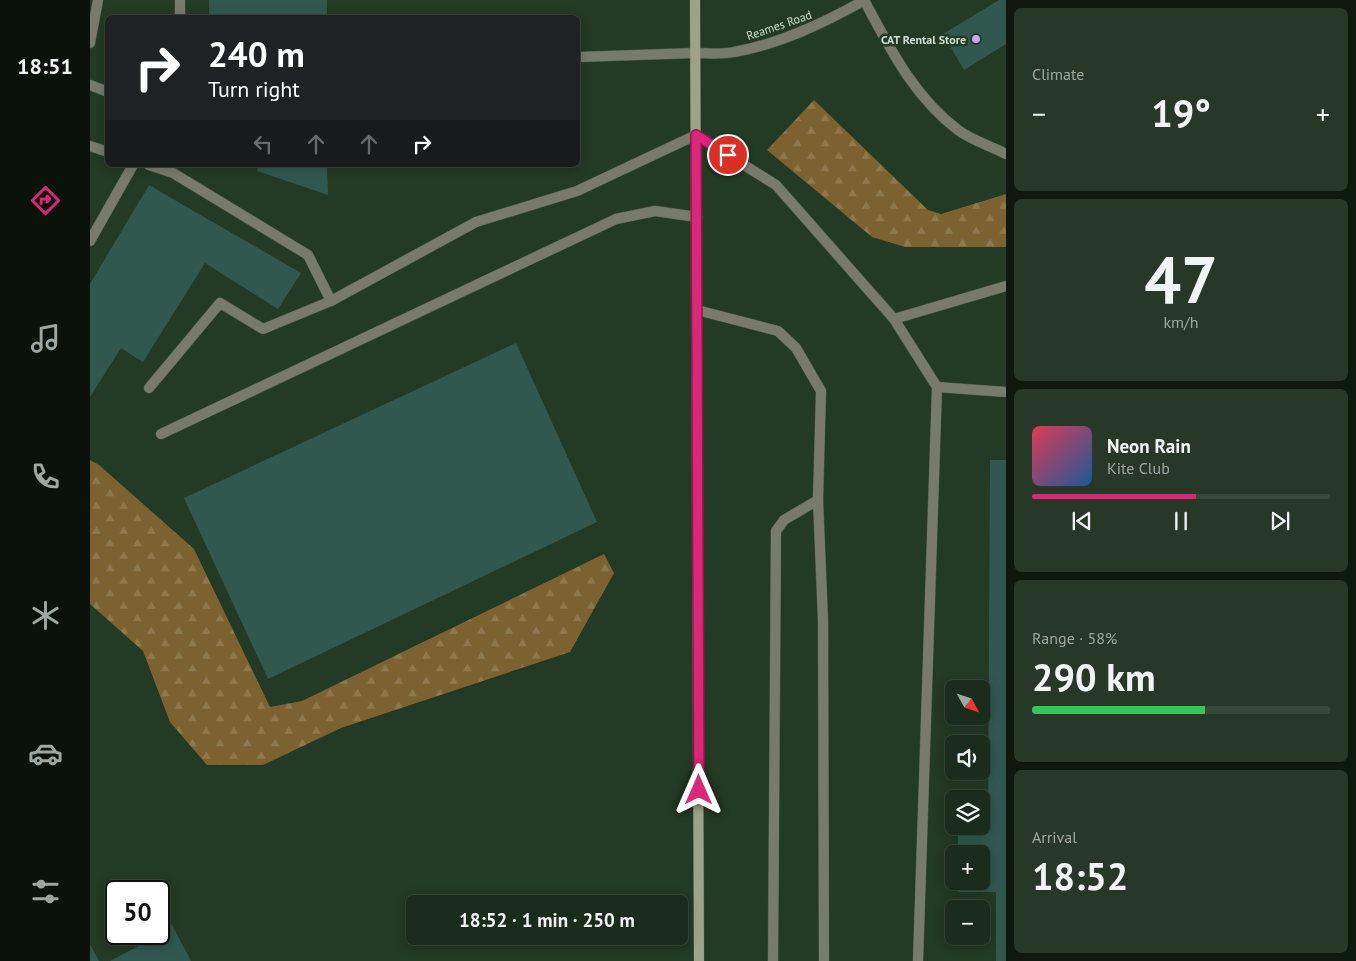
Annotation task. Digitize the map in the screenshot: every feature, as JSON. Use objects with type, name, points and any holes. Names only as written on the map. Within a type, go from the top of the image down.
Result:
[{"type":"main road","points":[[695,0],[700,961]]},
{"type":"street","points":[[90,43],[98,0]]},
{"type":"street","points":[[180,0],[180,15]]},
{"type":"street","points":[[864,0],[905,75],[930,106],[959,131],[1006,154]]},
{"type":"street","name":"Reames Road","points":[[580,57],[732,53],[812,28],[864,0]]},
{"type":"street","points":[[90,85],[105,91]]},
{"type":"street","points":[[149,388],[220,303],[263,329],[331,301],[476,222],[577,191],[696,135],[776,186],[894,319],[937,387],[918,961]]},
{"type":"street","points":[[90,146],[105,151]]},
{"type":"street","points":[[90,241],[132,167]]},
{"type":"street","points":[[154,167],[173,173],[308,255],[331,301]]},
{"type":"street","points":[[161,434],[616,219],[655,211],[697,217]]},
{"type":"street","points":[[894,319],[1006,286]]},
{"type":"street","points":[[697,310],[778,331],[796,348],[821,391],[818,500],[823,620],[824,961]]},
{"type":"street","points":[[937,387],[1006,392]]},
{"type":"street","points":[[773,961],[776,531],[784,520],[818,500]]},
{"type":"green space","points":[[814,100],[928,210],[941,214],[1006,194],[1006,247],[905,247],[872,237],[767,150]]},
{"type":"green space","points":[[90,460],[99,465],[194,549],[270,707],[302,701],[604,554],[614,573],[570,652],[341,728],[263,765],[207,765],[170,722],[143,651],[90,604]]},
{"type":"building","points":[[209,0],[327,0],[327,15],[209,15]]},
{"type":"building","name":"CAT Rental Store","points":[[999,0],[1006,0],[1006,44],[964,70],[943,34]]},
{"type":"building","points":[[258,167],[327,167],[328,195],[257,171]]},
{"type":"building","points":[[149,185],[301,273],[278,309],[205,263],[143,362],[121,348],[90,397],[90,284]]},
{"type":"building","points":[[516,343],[597,522],[268,679],[184,498]]},
{"type":"building","points":[[990,460],[1006,460],[1006,961],[996,961],[996,892],[958,892],[958,890],[990,890],[990,845],[958,845],[958,835],[990,835]]},
{"type":"building","points":[[170,921],[191,961],[110,961],[140,945],[170,945]]},
{"type":"building","points":[[90,944],[99,961],[90,961]]},
{"type":"place","name":"CAT Rental Store","points":[[976,39]]},
{"type":"route","points":[[699,790],[696,135],[728,155]]}]
